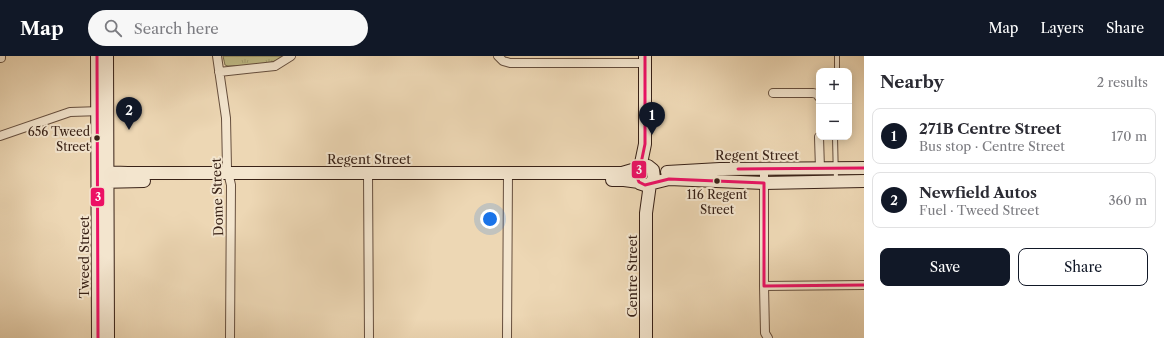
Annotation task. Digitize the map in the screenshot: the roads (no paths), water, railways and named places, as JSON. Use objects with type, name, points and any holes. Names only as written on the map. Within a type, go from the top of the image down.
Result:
[{"type":"street","name":"Tweed Street","points":[[97,56],[102,111],[103,325],[108,338]]},
{"type":"street","name":"Tweed Street","points":[[102,111],[107,56]]},
{"type":"street","name":"Dome Street","points":[[217,56],[226,118],[229,177],[230,338]]},
{"type":"street","points":[[219,72],[275,66],[291,56]]},
{"type":"street","points":[[498,56],[503,61],[510,63],[645,60],[645,168]]},
{"type":"street","points":[[773,93],[816,94]]},
{"type":"street","points":[[0,136],[75,111],[102,111]]},
{"type":"street","points":[[819,140],[820,169]]},
{"type":"street","points":[[645,168],[655,176],[645,183],[636,175],[645,168]]},
{"type":"street","name":"Regent Street","points":[[103,177],[508,176],[622,172],[645,168],[669,172],[720,169],[864,168]]},
{"type":"street","points":[[764,169],[765,333],[768,338]]},
{"type":"street","points":[[368,176],[369,338]]},
{"type":"street","points":[[507,338],[508,176]]},
{"type":"street","name":"Regent Street","points":[[508,176],[622,180],[645,183],[669,179],[764,183],[864,181]]},
{"type":"street","name":"Centre Street","points":[[645,183],[646,338]]},
{"type":"street","points":[[764,286],[864,285]]},
{"type":"street","name":"Tweed Street","points":[[98,338],[103,325]]},
{"type":"lane","points":[[837,56],[837,68]]},
{"type":"lane","points":[[835,140],[836,182]]},
{"type":"place","name":"Newfield Autos","points":[[129,130]]},
{"type":"place","name":"271B Centre Street","points":[[652,135]]},
{"type":"place","name":"656 Tweed Street","points":[[97,138]]},
{"type":"place","name":"116 Regent Street","points":[[717,181]]}]
